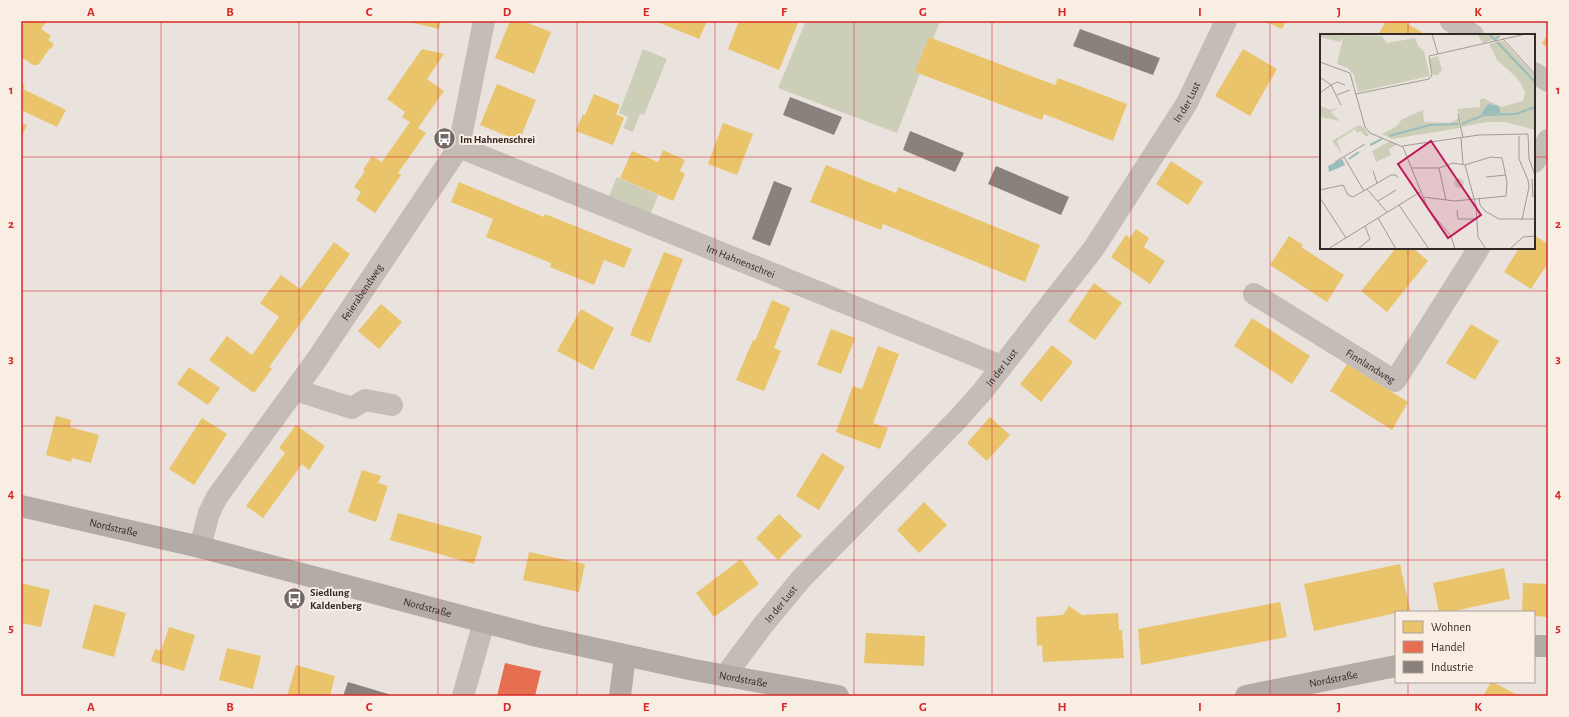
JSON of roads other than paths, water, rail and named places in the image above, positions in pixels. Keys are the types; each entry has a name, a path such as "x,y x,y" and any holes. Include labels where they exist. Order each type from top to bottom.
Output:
{"main road":[{"name":"Nordstraße","path":"21,506 200,547 484,622 625,656 766,684 838,696"},
{"path":"1535,646 1548,646"},
{"path":"620,696 625,656"},
{"name":"Nordstraße","path":"1246,696 1395,666"}],"street":[{"name":"Feierabendweg","path":"200,547 209,513 217,497 297,388 459,147 484,21"},
{"name":"In der Lust","path":"726,676 763,625 801,579 957,420 982,392 1094,248 1187,103 1226,21"},
{"path":"1451,21 1471,34"},
{"path":"1535,74 1548,81"},
{"path":"1535,160 1548,140"},
{"name":"Im Hahnenschrei","path":"459,147 1001,366"},
{"name":"Finnlandweg","path":"1254,294 1395,381 1479,249"},
{"path":"297,388 304,393 352,408 367,399 392,405"},
{"path":"463,696 484,622"}],"place":[{"name":"Im Hahnenschrei","path":"445,139"},
{"name":"Siedlung Kaldenberg","path":"295,598"}]}
